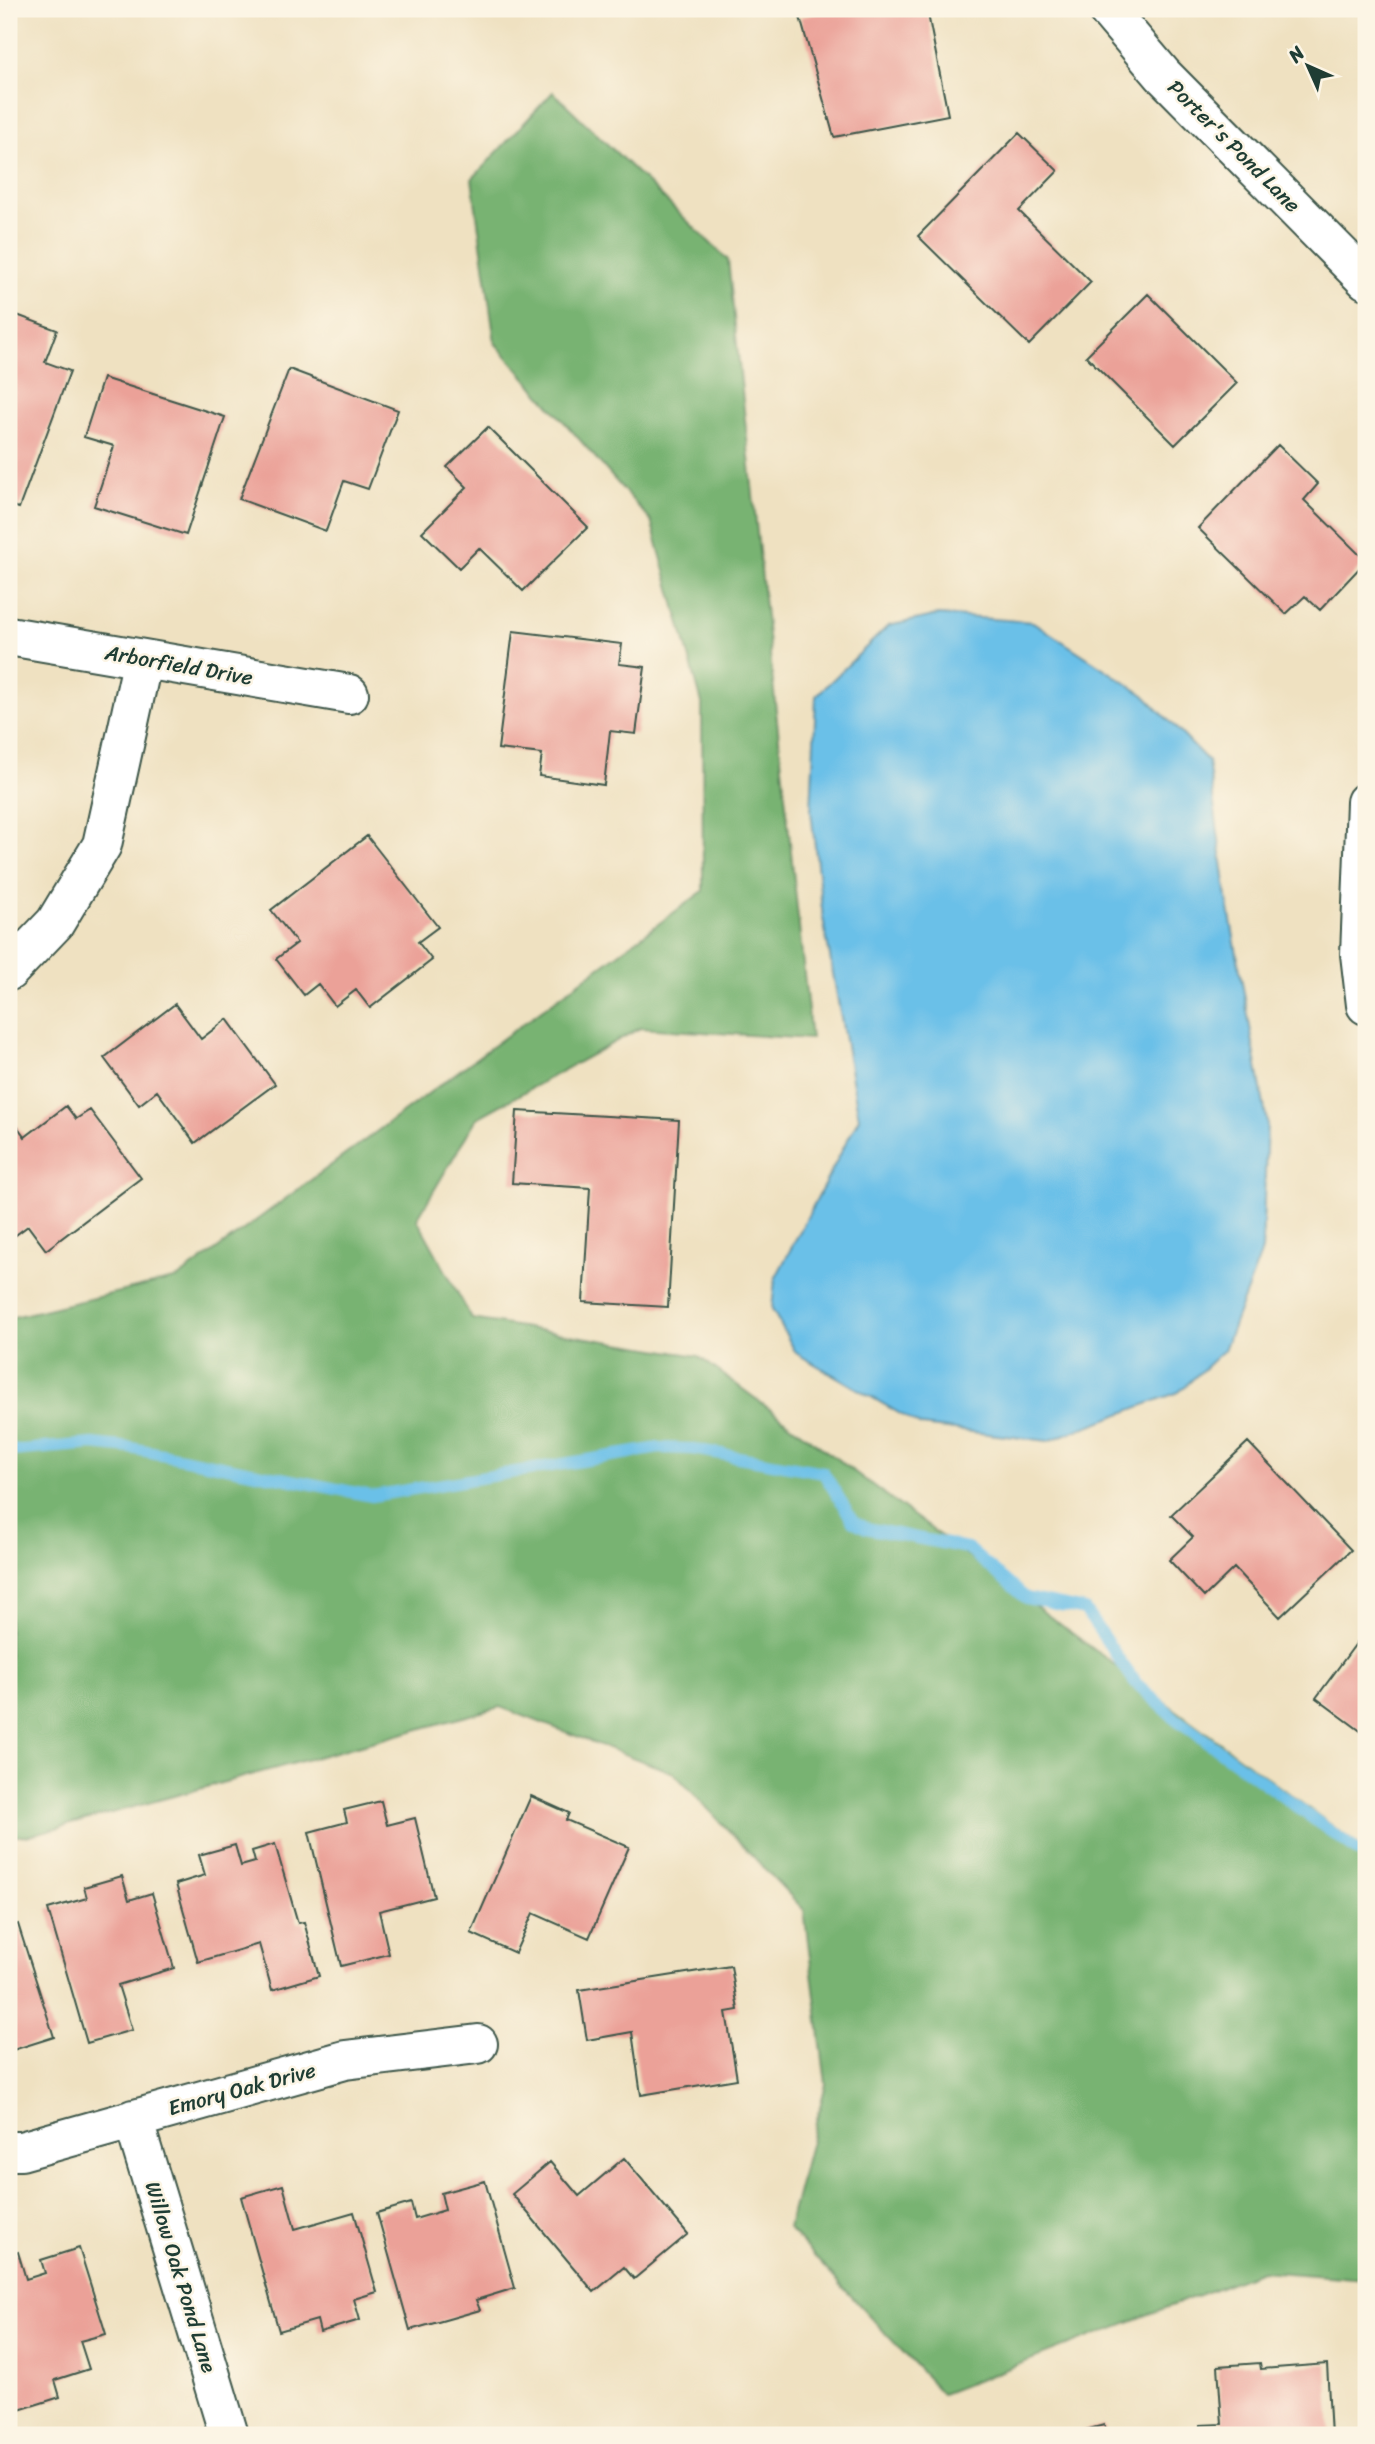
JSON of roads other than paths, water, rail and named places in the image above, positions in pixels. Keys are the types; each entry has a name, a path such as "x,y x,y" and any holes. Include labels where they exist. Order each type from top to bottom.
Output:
{"street":[{"name":"Porter's Pond Lane","path":"1107,9 1163,75 1366,280"},
{"name":"Arborfield Drive","path":"9,636 349,694"},
{"path":"9,971 55,923 102,845 143,659"},
{"path":"1366,802 1360,954 1366,1005"},
{"name":"Emory Oak Drive","path":"9,2151 21,2151 345,2060 478,2044"},
{"name":"Willow Oak Pond Lane","path":"133,2119 229,2435"}],"water":[{"path":"938,615 1033,622 1144,695 1208,761 1227,898 1267,1122 1262,1251 1224,1350 1179,1392 1048,1441 921,1426 796,1353 772,1309 775,1279 859,1118 823,918 811,811 816,696 888,626"}],"waterway":[{"path":"9,1451 93,1444 131,1448 372,1496 659,1448 693,1449 823,1472 853,1521 866,1528 967,1548 1026,1598 1085,1610 1135,1682 1176,1719 1366,1857"}]}
